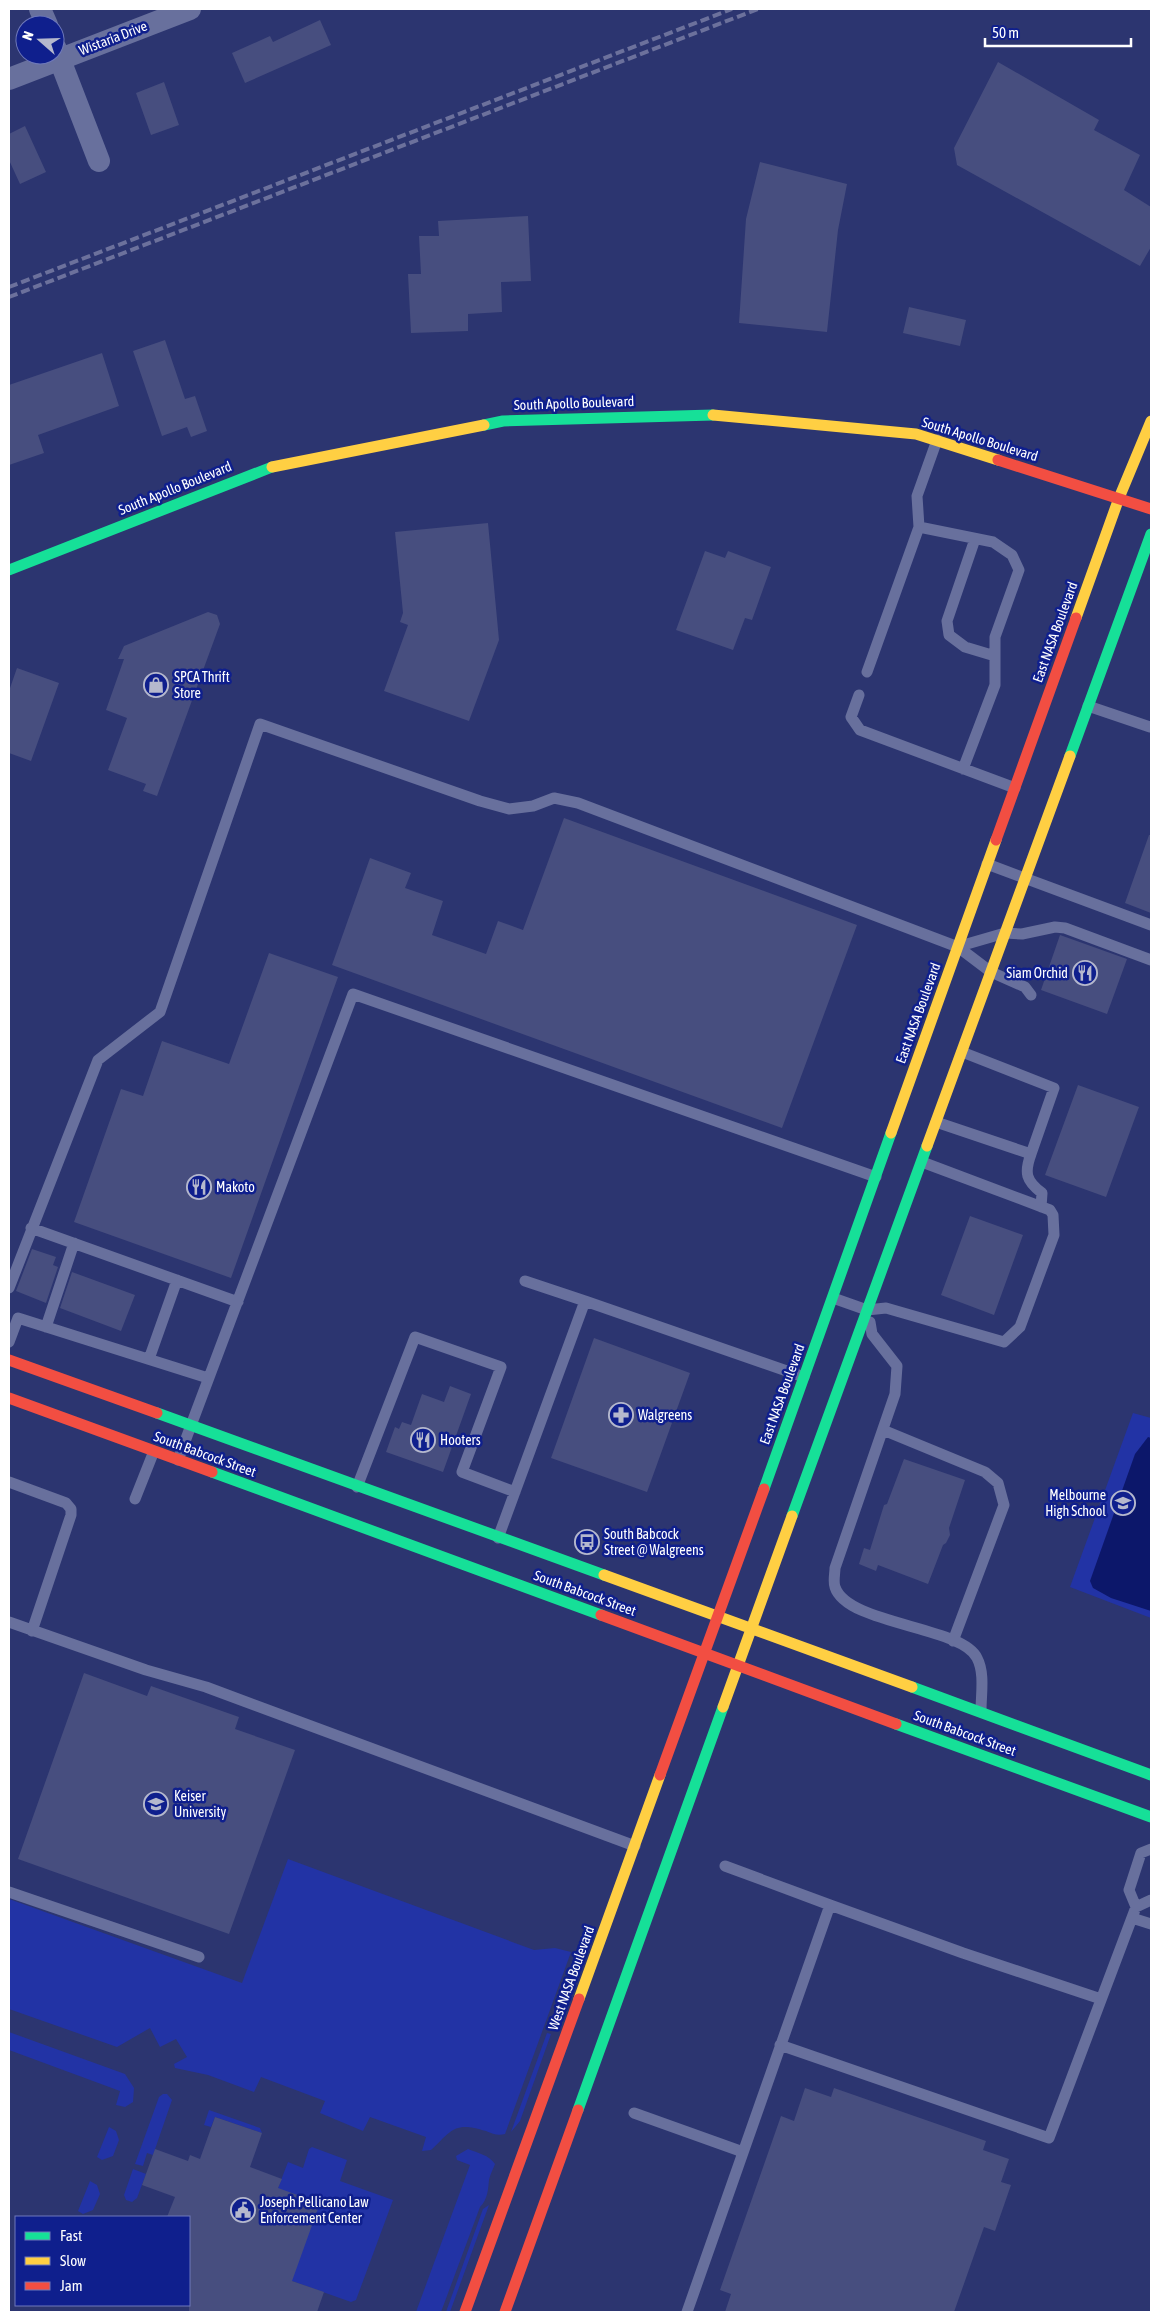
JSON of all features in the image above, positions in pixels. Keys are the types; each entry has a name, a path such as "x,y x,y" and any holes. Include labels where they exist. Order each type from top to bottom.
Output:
{"main road":[{"name":"South Apollo Boulevard","path":"9,570 263,469 503,420 701,414 916,434 1151,509"},
{"name":"East NASA Boulevard","path":"718,1617 1119,498 1151,421"},
{"path":"504,2312 867,1310 1151,534"},
{"name":"South Babcock Street","path":"9,1360 1151,1775"},
{"name":"South Babcock Street","path":"9,1398 1151,1817"},
{"path":"705,1653 718,1617"},
{"name":"West NASA Boulevard","path":"465,2312 705,1653"}],"street":[{"name":"Wistaria Drive","path":"65,50 190,9"},
{"name":"Wistaria Drive","path":"9,78 34,65"},
{"path":"62,65 99,161"}],"lane":[{"path":"867,672 920,527 917,496 938,440"},
{"path":"920,527 993,542 1012,555 1019,570 995,637 995,685 963,769"},
{"path":"975,539 947,621 949,635 965,647 995,656"},
{"path":"859,696 851,717 860,730 1015,788"},
{"path":"1088,706 1150,727"},
{"path":"9,1288 98,1060 160,1012 260,724 502,807 533,806 554,798 578,802 958,947 991,972 1016,981 1025,987 1030,994"},
{"path":"987,864 1151,925"},
{"path":"958,947 1005,933 1022,934 1054,927 1066,928 1151,960"},
{"path":"178,1460 353,994 876,1177"},
{"path":"962,1052 1054,1088 1026,1168 1030,1184 1042,1193 1041,1207"},
{"path":"936,1122 1031,1154"},
{"path":"832,1298 867,1310 886,1308 1004,1342 1020,1327 1054,1235 1053,1215 1050,1210 922,1162"},
{"path":"31,1228 238,1302"},
{"path":"46,1327 74,1243"},
{"path":"149,1360 177,1280"},
{"path":"525,1280 804,1376"},
{"path":"498,1538 585,1301"},
{"path":"867,1310 872,1334 897,1366 895,1394 835,1568 834,1586 840,1597 856,1608 962,1644 977,1657 982,1679 982,1712"},
{"path":"9,1342 13,1317 208,1378"},
{"path":"357,1487 415,1337 501,1367 462,1472 515,1492"},
{"path":"883,1430 985,1472 998,1483 1004,1505 953,1641"},
{"path":"135,1499 154,1451"},
{"path":"9,1482 66,1503 71,1509 71,1515 32,1631"},
{"path":"9,1622 146,1670 206,1687 635,1846"},
{"path":"780,2045 1049,2138 1134,1912 1129,1890 1141,1854 1151,1849"},
{"path":"725,1866 963,1953 1101,1999"},
{"path":"9,1892 199,1957"},
{"path":"1134,1912 1151,1900"},
{"path":"687,2312 830,1905"},
{"path":"1134,1912 1151,1924"},
{"path":"634,2113 743,2152"}],"shaded area":[{"path":"1133,1413 1151,1418 1151,1618 1070,1587"},
{"path":"1148,1437 1151,1438 1151,1611 1111,1598 1093,1588 1090,1581 1135,1454"},
{"path":"288,1859 534,1950 555,1948 571,1952 505,2134 498,2135 475,2128 460,2127 454,2129 431,2150 422,2151 426,2137 370,2117 363,2131 320,2113 325,2101 261,2077 254,2092 208,2075 175,2068 174,2064 187,2057 176,2039 160,2047 150,2028 117,2047 9,2009 9,1899 242,1983"},
{"path":"9,2032 125,2074 134,2088 133,2102 125,2107 116,2105 120,2091 9,2050"},
{"path":"547,2033 551,2034 520,2121 511,2132"},
{"path":"167,2094 172,2100 153,2155 147,2153 143,2166 135,2164 159,2097"},
{"path":"209,2110 260,2128 262,2133 215,2117 211,2127 204,2125"},
{"path":"109,2127 116,2131 119,2140 113,2156 102,2160 97,2157"},
{"path":"312,2147 347,2160 340,2181 393,2200 356,2300 351,2302 292,2281 278,2188 288,2162 303,2168 309,2149"},
{"path":"468,2149 486,2156 495,2164 489,2178 486,2197 480,2207 441,2312 416,2312 470,2165 457,2160 456,2156"},
{"path":"133,2169 146,2174 137,2198 132,2202 126,2200 124,2195"},
{"path":"90,2181 97,2185 100,2194 93,2210 83,2214 78,2211"},
{"path":"489,2205 450,2312 446,2312 483,2209"}],"building":[{"path":"320,20 331,45 245,83 232,53 270,36 273,42"},
{"path":"998,62 1099,120 1094,130 1140,155 1124,190 1151,207 1151,247 1140,266 957,165 954,148"},
{"path":"164,82 179,125 151,135 136,93"},
{"path":"25,126 46,172 20,184 9,160 9,134"},
{"path":"760,162 847,184 838,230 827,332 739,323 746,219"},
{"path":"528,216 531,281 501,282 502,312 468,314 468,331 411,333 408,274 421,274 419,236 439,236 438,221"},
{"path":"909,307 966,320 960,346 903,333"},
{"path":"165,340 185,399 195,396 207,431 191,437 187,427 162,436 133,351"},
{"path":"102,353 119,406 38,435 44,453 9,465 9,385"},
{"path":"488,523 499,640 469,721 384,691 408,625 400,622 403,613 395,532"},
{"path":"705,551 725,558 728,551 771,567 752,620 745,618 733,650 676,630"},
{"name":"SPCA Thrift Store","path":"208,612 217,615 220,624 157,796 143,791 146,784 108,770 127,718 106,710 124,659 118,659 124,646"},
{"path":"17,668 59,683 31,761 9,753 9,691"},
{"path":"564,818 857,925 782,1128 332,965 370,858 411,873 405,888 443,901 432,935 486,954 498,921 523,930"},
{"path":"1149,835 1151,835 1151,913 1125,903"},
{"name":"Siam Orchid","path":"1060,935 1127,959 1107,1014 1041,990"},
{"path":"269,953 338,977 231,1278 74,1222 121,1089 143,1096 162,1041 229,1064"},
{"path":"1078,1085 1139,1107 1106,1197 1045,1175"},
{"path":"970,1216 1023,1235 994,1315 941,1295"},
{"path":"32,1249 56,1257 53,1265 58,1267 46,1303 16,1291"},
{"path":"72,1272 135,1295 121,1331 60,1308"},
{"name":"Walgreens","path":"594,1338 690,1373 647,1492 551,1458"},
{"name":"Hooters","path":"450,1386 471,1394 443,1472 386,1452 395,1427 399,1429 402,1422 411,1425 422,1394 444,1402"},
{"path":"904,1459 965,1480 949,1528 950,1535 943,1545 928,1584 878,1565 876,1571 859,1564 864,1548 870,1550 884,1505 887,1504"},
{"name":"Keiser University","path":"84,1673 147,1696 151,1686 239,1717 235,1729 295,1750 229,1934 18,1859"},
{"path":"805,2088 831,2097 834,2088 986,2141 983,2150 1009,2159 1001,2182 1011,2185 995,2231 984,2227 954,2312 725,2312 731,2294 720,2290 781,2116 794,2121"},
{"name":"Joseph Pellicano Law Enforcement Center","path":"215,2117 262,2133 250,2167 282,2179 278,2188 320,2203 292,2281 324,2292 317,2312 189,2312 190,2216 167,2216 175,2197 142,2185 155,2149 188,2161 190,2155 200,2159"}],"railway":[{"path":"9,287 732,9"},
{"path":"9,297 758,9"}],"traffic: fast":[{"path":"484,425 503,421 713,415"},
{"path":"9,570 272,467"},
{"path":"1070,756 1151,534"},
{"path":"764,1489 891,1133"},
{"path":"792,1516 927,1146"},
{"path":"157,1413 604,1575"},
{"path":"212,1472 601,1615"},
{"path":"912,1687 1151,1775"},
{"path":"578,2110 723,1707"},
{"path":"896,1724 1151,1817"}],"traffic: slow":[{"path":"713,415 916,434 998,460"},
{"path":"1076,618 1119,498 1151,421"},
{"path":"272,467 484,425"},
{"path":"927,1146 1070,756"},
{"path":"891,1133 996,840"},
{"path":"723,1707 792,1516"},
{"path":"604,1575 912,1687"},
{"path":"579,1999 660,1775"}],"traffic: jam":[{"path":"998,460 1151,509"},
{"path":"996,840 1076,618"},
{"path":"9,1360 157,1413"},
{"path":"9,1398 212,1472"},
{"path":"660,1775 764,1489"},
{"path":"601,1615 896,1724"},
{"path":"465,2312 579,1999"},
{"path":"505,2312 578,2110"}],"place":[{"name":"SPCA Thrift Store","path":"156,685"},
{"name":"Siam Orchid","path":"1085,973"},
{"name":"Makoto","path":"199,1187"},
{"name":"Walgreens","path":"621,1415"},
{"name":"Hooters","path":"423,1440"},
{"name":"Melbourne High School","path":"1123,1503"},
{"name":"South Babcock Street @ Walgreens","path":"587,1542"},
{"name":"Keiser University","path":"156,1804"},
{"name":"Joseph Pellicano Law Enforcement Center","path":"243,2210"}]}
